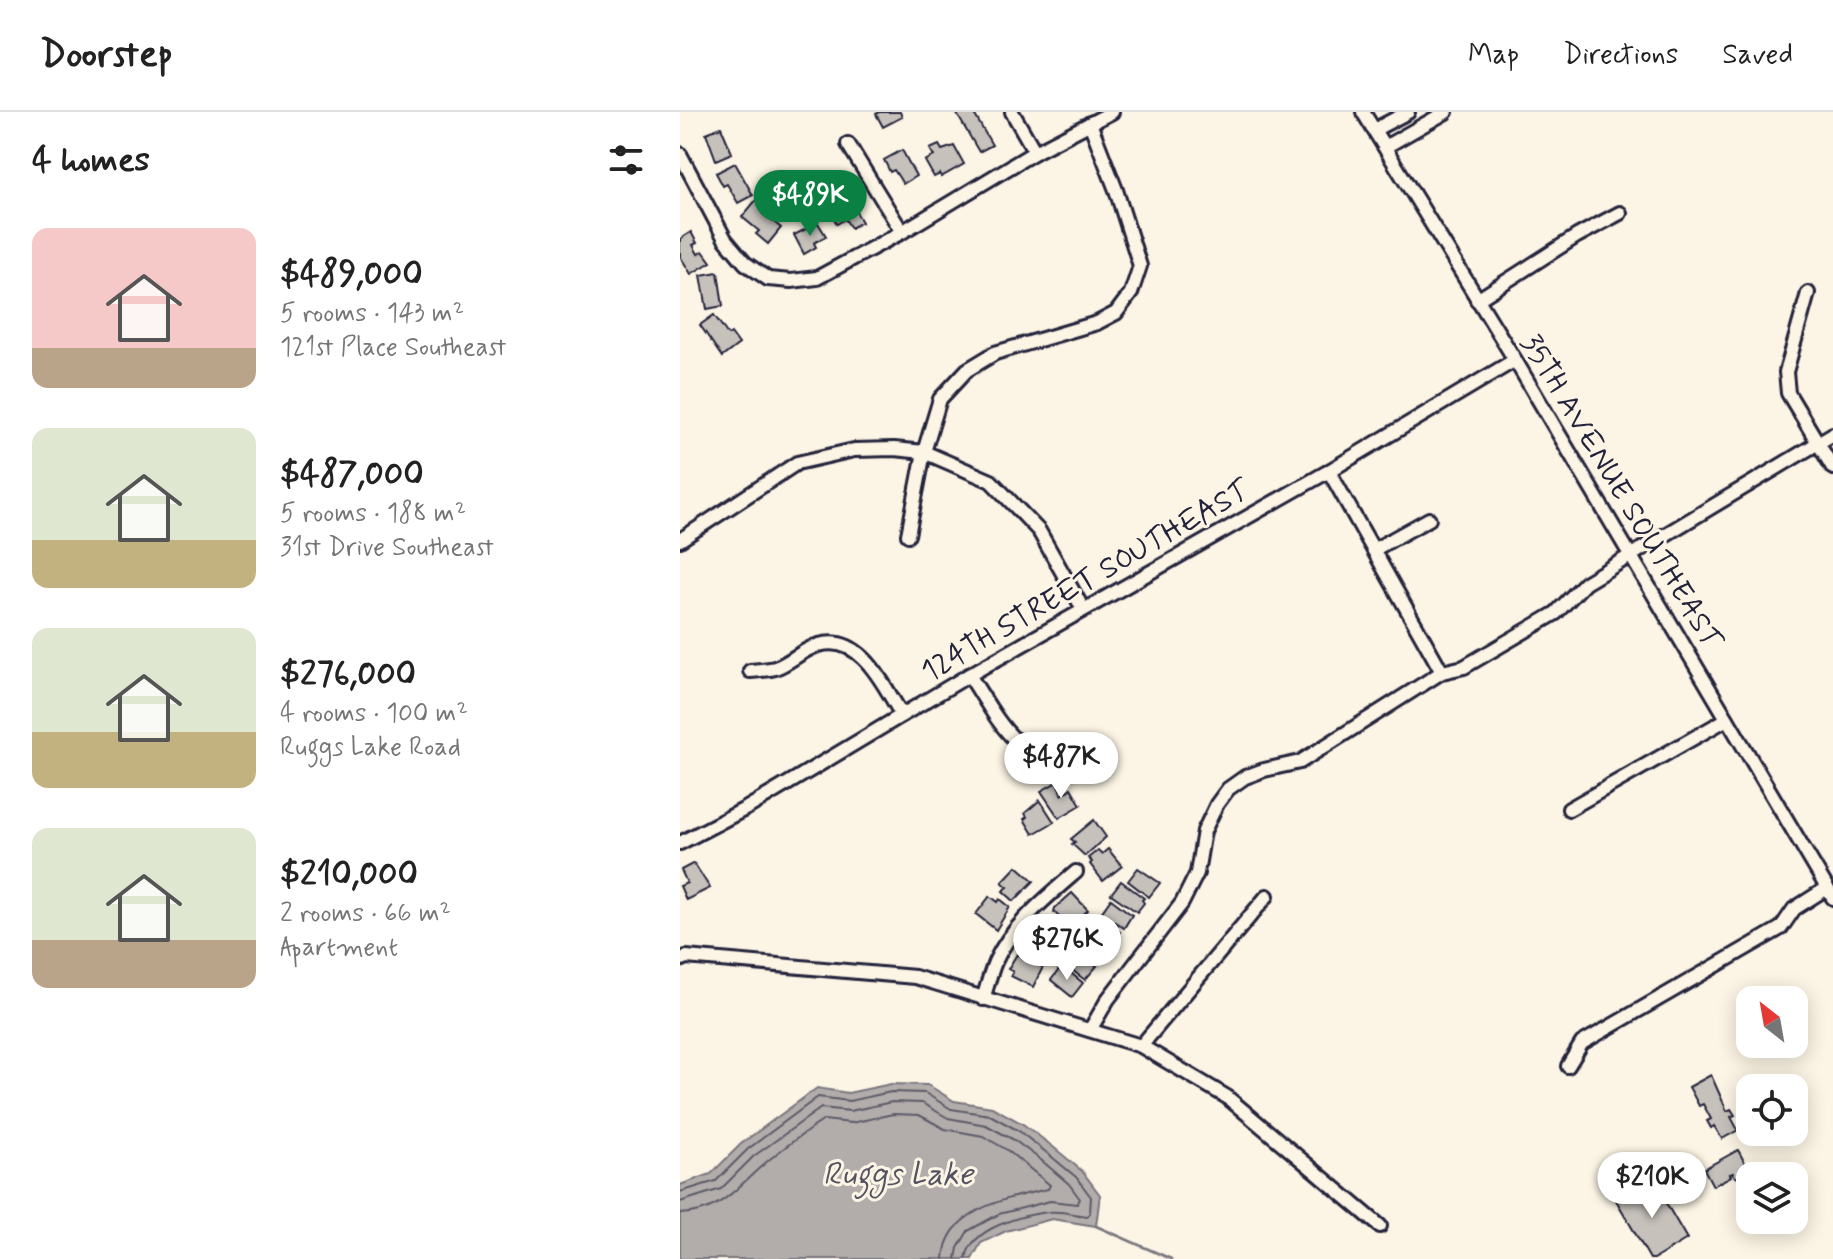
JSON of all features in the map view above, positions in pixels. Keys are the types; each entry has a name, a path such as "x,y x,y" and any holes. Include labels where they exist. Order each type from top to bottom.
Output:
{"street":[{"path":"1012,112 1035,152"},
{"path":"680,154 725,239 745,263 768,279 791,281 817,278 902,232 1035,152 1112,112"},
{"name":"35TH AVENUE SOUTHEAST","path":"1363,112 1515,360 1830,893"},
{"path":"1374,130 1408,112"},
{"path":"1385,147 1446,112"},
{"path":"908,535 924,452 940,399 967,370 995,353 1097,323 1116,313 1131,293 1140,266 1116,190 1090,123"},
{"path":"848,144 902,232"},
{"path":"1477,300 1577,236 1620,213"},
{"path":"1808,293 1786,372 1788,393 1833,468"},
{"name":"124TH STREET SOUTHEAST","path":"680,843 747,808 969,675 1329,471 1515,360"},
{"path":"1090,1030 1108,999 1182,903 1197,873 1204,831 1228,789 1245,777 1300,762 1442,672 1464,667 1556,613 1585,583 1833,434"},
{"path":"680,540 797,463 854,450 924,452 991,481 1039,531 1083,609"},
{"path":"1329,471 1442,672"},
{"path":"1375,549 1429,519"},
{"path":"750,671 775,668 818,645 843,646 868,661 902,715"},
{"path":"969,675 1011,738 1033,755 1068,758 1098,749"},
{"path":"1569,809 1727,719"},
{"path":"983,999 995,962 1007,942 1045,898 1076,872"},
{"path":"1568,1066 1582,1043 1781,928 1794,909 1830,893"},
{"path":"1141,1046 1267,896"},
{"path":"680,945 683,958 915,977 1141,1046 1227,1097 1380,1226"}],"water":[{"name":"Ruggs Lake","path":"891,1084 928,1085 954,1101 992,1107 1023,1124 1082,1171 1100,1195 1096,1226 1052,1219 1006,1231 981,1243 972,1259 680,1259 680,1185 711,1174 742,1143 817,1088 848,1093"}],"building":[{"path":"900,112 902,117 883,127 876,114"},
{"path":"973,112 992,145 979,152 957,114"},
{"path":"721,127 732,153 716,160 706,133"},
{"path":"939,145 942,150 954,146 964,164 941,177 940,174 934,177 925,161 934,156 930,149"},
{"path":"902,150 916,176 903,184 894,170 890,172 884,160"},
{"path":"735,163 753,195 738,203 716,173"},
{"path":"838,192 843,201 848,198 862,222 851,228 845,219 837,224 824,200"},
{"path":"761,194 776,207 768,217 781,228 768,244 756,234 759,231 742,217"},
{"path":"818,223 826,236 804,254 794,235"},
{"path":"691,232 698,254 703,251 711,262 691,274 680,256 680,239"},
{"path":"718,272 723,306 707,309 701,275"},
{"path":"714,315 728,335 731,333 739,344 722,357 700,325"},
{"path":"1057,782 1062,795 1071,788 1081,805 1059,818 1041,791"},
{"path":"1040,800 1054,822 1033,834 1024,819 1027,817 1025,813"},
{"path":"1094,820 1106,837 1085,856 1072,844 1075,842 1071,839"},
{"path":"1108,849 1122,866 1103,881 1088,858 1098,850 1102,854"},
{"path":"694,863 710,888 686,900 680,886 687,883 681,870"},
{"path":"1017,866 1034,881 1014,901 1003,891 1008,887 1002,882"},
{"path":"1138,868 1160,883 1149,897 1128,881"},
{"path":"1121,881 1144,898 1137,912 1111,894"},
{"path":"1072,893 1088,910 1072,925 1054,912"},
{"path":"990,896 1010,907 996,930 976,914"},
{"path":"1111,899 1132,915 1124,928 1101,913"},
{"path":"1100,917 1120,932 1111,947 1089,930"},
{"path":"1045,919 1064,933 1050,950 1044,945 1042,949 1031,940"},
{"path":"1085,932 1106,948 1099,963 1075,946"},
{"path":"1075,950 1097,966 1085,980 1064,964"},
{"path":"1017,954 1043,967 1033,987 1011,976 1013,972 1008,969"},
{"path":"1062,966 1083,983 1072,997 1051,980"},
{"path":"1711,1075 1727,1111 1731,1109 1735,1115 1731,1117 1736,1131 1722,1139 1714,1126 1711,1128 1707,1121 1711,1119 1703,1104 1699,1106 1689,1087"},
{"path":"1738,1150 1744,1162 1736,1162 1736,1177 1730,1174 1713,1186 1704,1169"},
{"path":"1652,1179 1687,1239 1650,1259 1616,1200"}],"waterway":[{"path":"1096,1226 1171,1259"}]}
